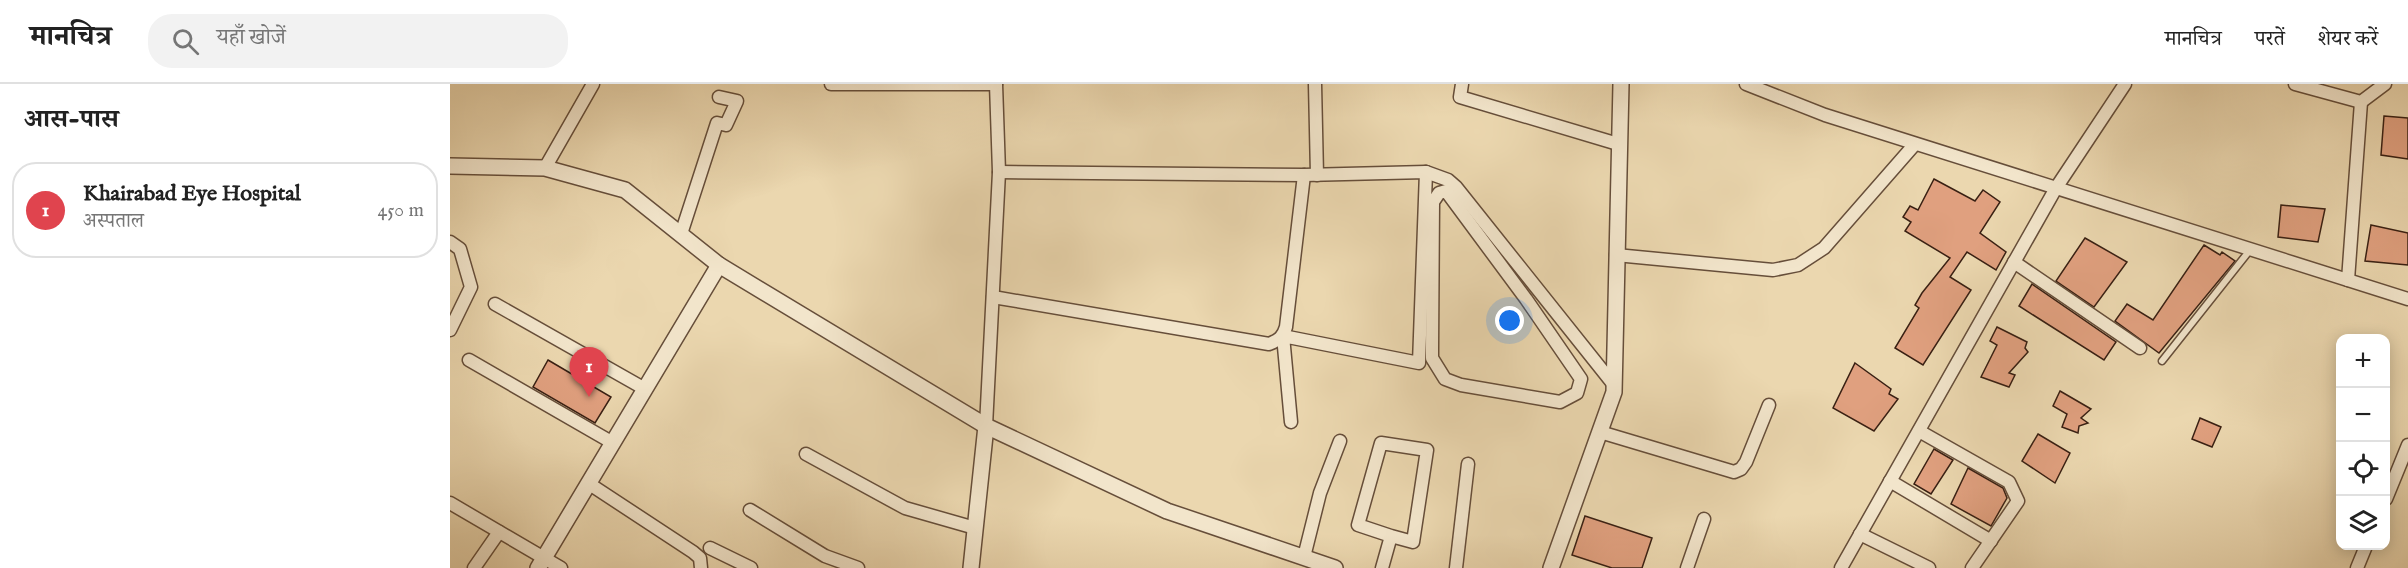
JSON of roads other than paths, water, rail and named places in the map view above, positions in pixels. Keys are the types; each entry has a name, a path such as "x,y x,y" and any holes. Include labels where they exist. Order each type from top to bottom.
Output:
{"street":[{"path":"545,168 592,84"},
{"path":"831,84 996,84 999,172 993,297 986,426 971,568"},
{"path":"1315,84 1317,175"},
{"path":"1462,84 1460,97 1618,144"},
{"path":"1551,568 1600,432 1614,385 1621,84"},
{"path":"1746,84 1825,115 2408,298"},
{"path":"1841,568 2056,188 2124,84"},
{"path":"2295,84 2361,102"},
{"path":"2348,280 2361,102 2385,84"},
{"path":"681,234 717,123 726,125 736,101 719,97"},
{"path":"1616,255 1773,270 1798,265 1824,248 1915,144"},
{"path":"450,166 545,168 625,190 719,265 986,426 1167,511 1335,568"},
{"path":"999,172 1304,175 1426,172 1448,180 1456,187 1614,385"},
{"path":"993,297 1269,344 1283,336 1419,363 1426,172"},
{"path":"1291,422 1283,336 1304,175"},
{"path":"1446,191 1450,193 1514,283 1581,379 1577,393 1560,402 1461,385 1445,379 1437,366 1432,357 1433,202 1439,194 1446,191"},
{"path":"450,242 460,249 471,287 450,330"},
{"path":"2014,262 2140,348"},
{"path":"541,563 719,265"},
{"path":"1514,283 1527,276"},
{"path":"495,304 645,389"},
{"path":"469,360 613,443"},
{"path":"1600,432 1734,472 1741,469 1746,462 1769,405"},
{"path":"1919,431 2009,482 2015,488 2018,501 1972,568"},
{"path":"1304,557 1320,493 1340,441"},
{"path":"1380,443 1427,450 1413,542 1391,536 1358,525 1380,443"},
{"path":"2386,496 2408,445"},
{"path":"806,454 905,507 975,528"},
{"path":"1456,568 1468,464"},
{"path":"1890,481 1991,541"},
{"path":"588,483 693,552 700,558 701,568"},
{"path":"450,503 499,532 541,563 561,568"},
{"path":"750,510 825,556 858,568"},
{"path":"1687,568 1704,519"},
{"path":"474,568 499,532"},
{"path":"1860,534 1929,568"},
{"path":"1382,568 1391,536"},
{"path":"710,548 751,568"},
{"path":"2357,568 2364,550"}],"lane":[{"path":"2162,361 2250,249"}],"place":[{"name":"Khairabad Eye Hospital","path":"589,397"}]}
